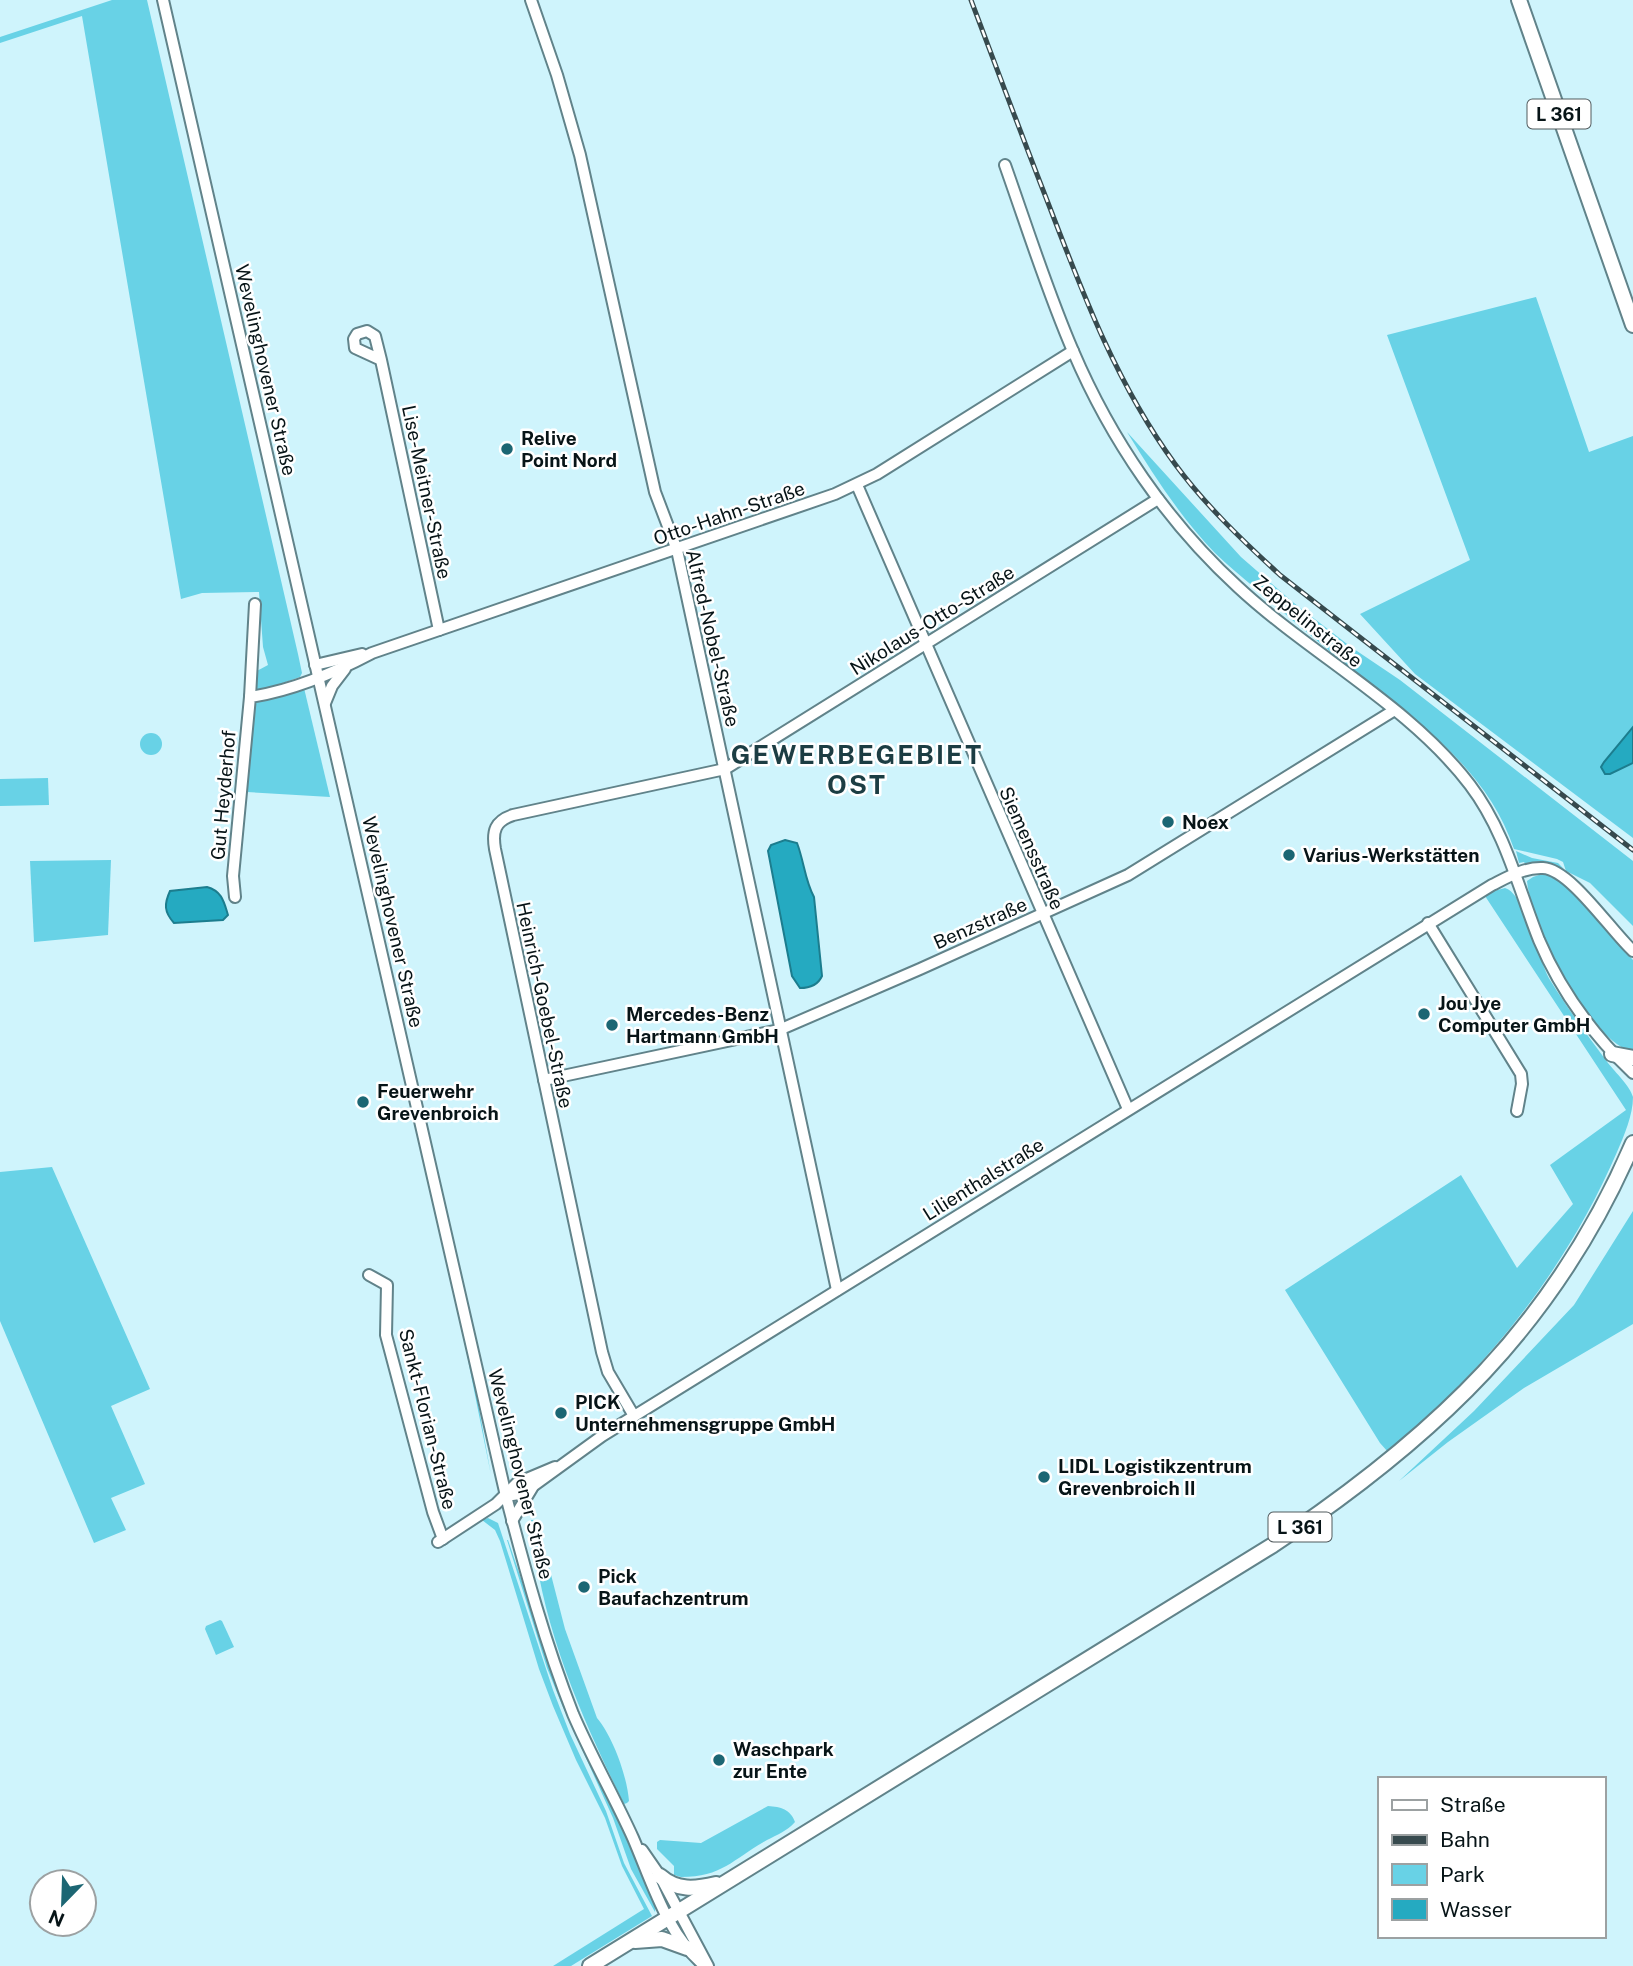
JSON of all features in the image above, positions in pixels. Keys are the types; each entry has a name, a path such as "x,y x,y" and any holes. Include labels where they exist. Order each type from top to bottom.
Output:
{"main road":[{"name":"L 361","path":"1519,0 1633,324"},
{"path":"1612,1054 1633,1058"},
{"name":"L 361","path":"590,1966 1273,1545 1389,1463 1463,1395 1524,1326 1574,1256 1628,1159 1633,1143"},
{"name":"L 361","path":"660,1876 673,1885 688,1888 731,1880"},
{"name":"L 361","path":"630,1942 662,1940 687,1948"}],"street":[{"name":"Wevelinghovener Straße","path":"163,0 506,1496 532,1596 564,1691 592,1756 674,1914"},
{"name":"Alfred-Nobel-Straße","path":"531,0 557,75 579,155 600,237 655,492 677,550 837,1290"},
{"name":"Zeppelinstraße","path":"1005,165 1073,351 1119,439 1158,499 1197,546 1239,588 1394,710 1444,755 1474,790 1494,823 1516,874 1533,925 1554,971 1582,1018 1612,1054 1633,1073"},
{"name":"Otto-Hahn-Straße","path":"315,665 372,653 677,550 857,485 1073,351"},
{"name":"Lise-Meitner-Straße","path":"381,360 439,630"},
{"name":"Siemensstraße","path":"857,485 1128,1109"},
{"name":"Nikolaus-Otto-Straße","path":"724,769 1158,499"},
{"name":"Gut Heyderhof","path":"235,897 233,876 250,696 255,604"},
{"name":"Otto-Hahn-Straße","path":"318,677 347,667 372,653"},
{"name":"Otto-Hahn-Straße","path":"325,705 332,686 347,667"},
{"path":"250,696 266,694 318,677"},
{"name":"Benzstraße","path":"544,1080 779,1030 1116,881 1394,710"},
{"name":"Heinrich-Goebel-Straße","path":"634,1416 608,1372 602,1352 494,836 496,826 503,818 513,815 724,769"},
{"path":"1516,874 1542,868 1562,874 1633,951"},
{"name":"Lilienthalstraße","path":"506,1496 519,1494 533,1486 558,1466 634,1416 1428,923 1516,874"},
{"path":"1428,923 1521,1074 1517,1111"},
{"name":"Sankt-Florian-Straße","path":"369,1275 387,1285 386,1335 440,1541"},
{"name":"Lilienthalstraße","path":"440,1541 506,1496 517,1483 558,1466"},
{"name":"Lilienthalstraße","path":"512,1521 533,1486"},
{"name":"Wevelinghovener Straße","path":"633,1838 660,1876 674,1914"},
{"path":"674,1914 687,1948 707,1966"},
{"path":"674,1914 707,1966"}],"green space":[{"path":"112,0 147,0 298,654 302,673 300,677 260,691 255,689 253,673 268,665 263,647 259,592 202,593 181,599 82,16 0,43 0,37"},
{"path":"1536,297 1589,452 1633,436 1633,727 1612,755 1633,763 1633,838 1415,674 1360,614 1470,560 1387,335"},
{"path":"1127,432 1241,557 1294,603 1400,680 1633,861 1633,926 1590,883 1566,871 1563,862 1514,849 1491,801 1458,760 1440,741 1215,553 1179,510"},
{"path":"304,688 330,797 247,792 254,701"},
{"path":"151,733 159,736 162,744 159,752 151,755 143,752 140,744 143,736"},
{"path":"48,778 49,805 0,806 0,779"},
{"path":"1516,851 1532,858 1558,863 1564,869 1550,864 1519,863"},
{"path":"111,860 108,935 34,942 30,861"},
{"path":"1542,874 1562,881 1633,960 1633,1052 1616,1044 1581,1005 1551,951 1539,924 1527,881"},
{"path":"1505,888 1519,902 1525,914 1550,980 1586,1033 1626,1084 1633,1097 1631,1111 1628,1125 1597,1195 1548,1277 1520,1316 1458,1387 1388,1452 1285,1290 1461,1175 1517,1268 1573,1204 1550,1165 1626,1110 1485,896"},
{"path":"401,1054 474,1381 491,1475 462,1330 399,1055"},
{"path":"52,1167 150,1389 111,1406 145,1484 111,1498 126,1530 94,1543 0,1321 0,1172"},
{"path":"1633,1211 1633,1324 1524,1388 1399,1481 1474,1411 1574,1305"},
{"path":"488,1518 498,1523 570,1734 606,1811 624,1863 652,1916 571,1966 553,1966 644,1909 622,1866 605,1818 553,1706 500,1541 495,1530 482,1520"},
{"path":"531,1520 534,1520 540,1532 565,1629 597,1718 614,1746 622,1769 629,1801 624,1804 564,1666 543,1595"},
{"path":"507,1540 562,1699 656,1904 655,1912 631,1869 613,1818 547,1668"},
{"path":"220,1620 234,1647 216,1655 205,1629"},
{"path":"768,1806 784,1810 795,1822 708,1874 681,1877 674,1875 674,1866 657,1849 657,1842 660,1840 701,1843"}],"water":[{"path":"1633,727 1633,763 1605,774 1601,767"},
{"path":"785,840 797,843 814,897 822,976 816,984 800,988 792,976 768,851 771,845"},
{"path":"207,887 219,894 228,915 223,920 174,923 166,908 170,891"}],"railway":[{"path":"971,0 1089,308 1136,404 1175,464 1225,522 1280,575 1633,850"}],"place":[{"name":"Relive Point Nord","path":"507,449"},
{"name":"Noex","path":"1168,822"},
{"name":"Varius-Werkstätten","path":"1289,855"},
{"name":"Jou Jye Computer GmbH","path":"1424,1014"},
{"name":"Mercedes-Benz Hartmann GmbH","path":"612,1025"},
{"name":"Feuerwehr Grevenbroich","path":"363,1102"},
{"name":"PICK Unternehmensgruppe GmbH","path":"561,1413"},
{"name":"LIDL Logistikzentrum Grevenbroich II","path":"1044,1477"},
{"name":"Pick Baufachzentrum","path":"584,1587"},
{"name":"Waschpark zur Ente","path":"719,1760"}],"district":[{"name":"GEWERBEGEBIET OST","path":"857,769"}]}
